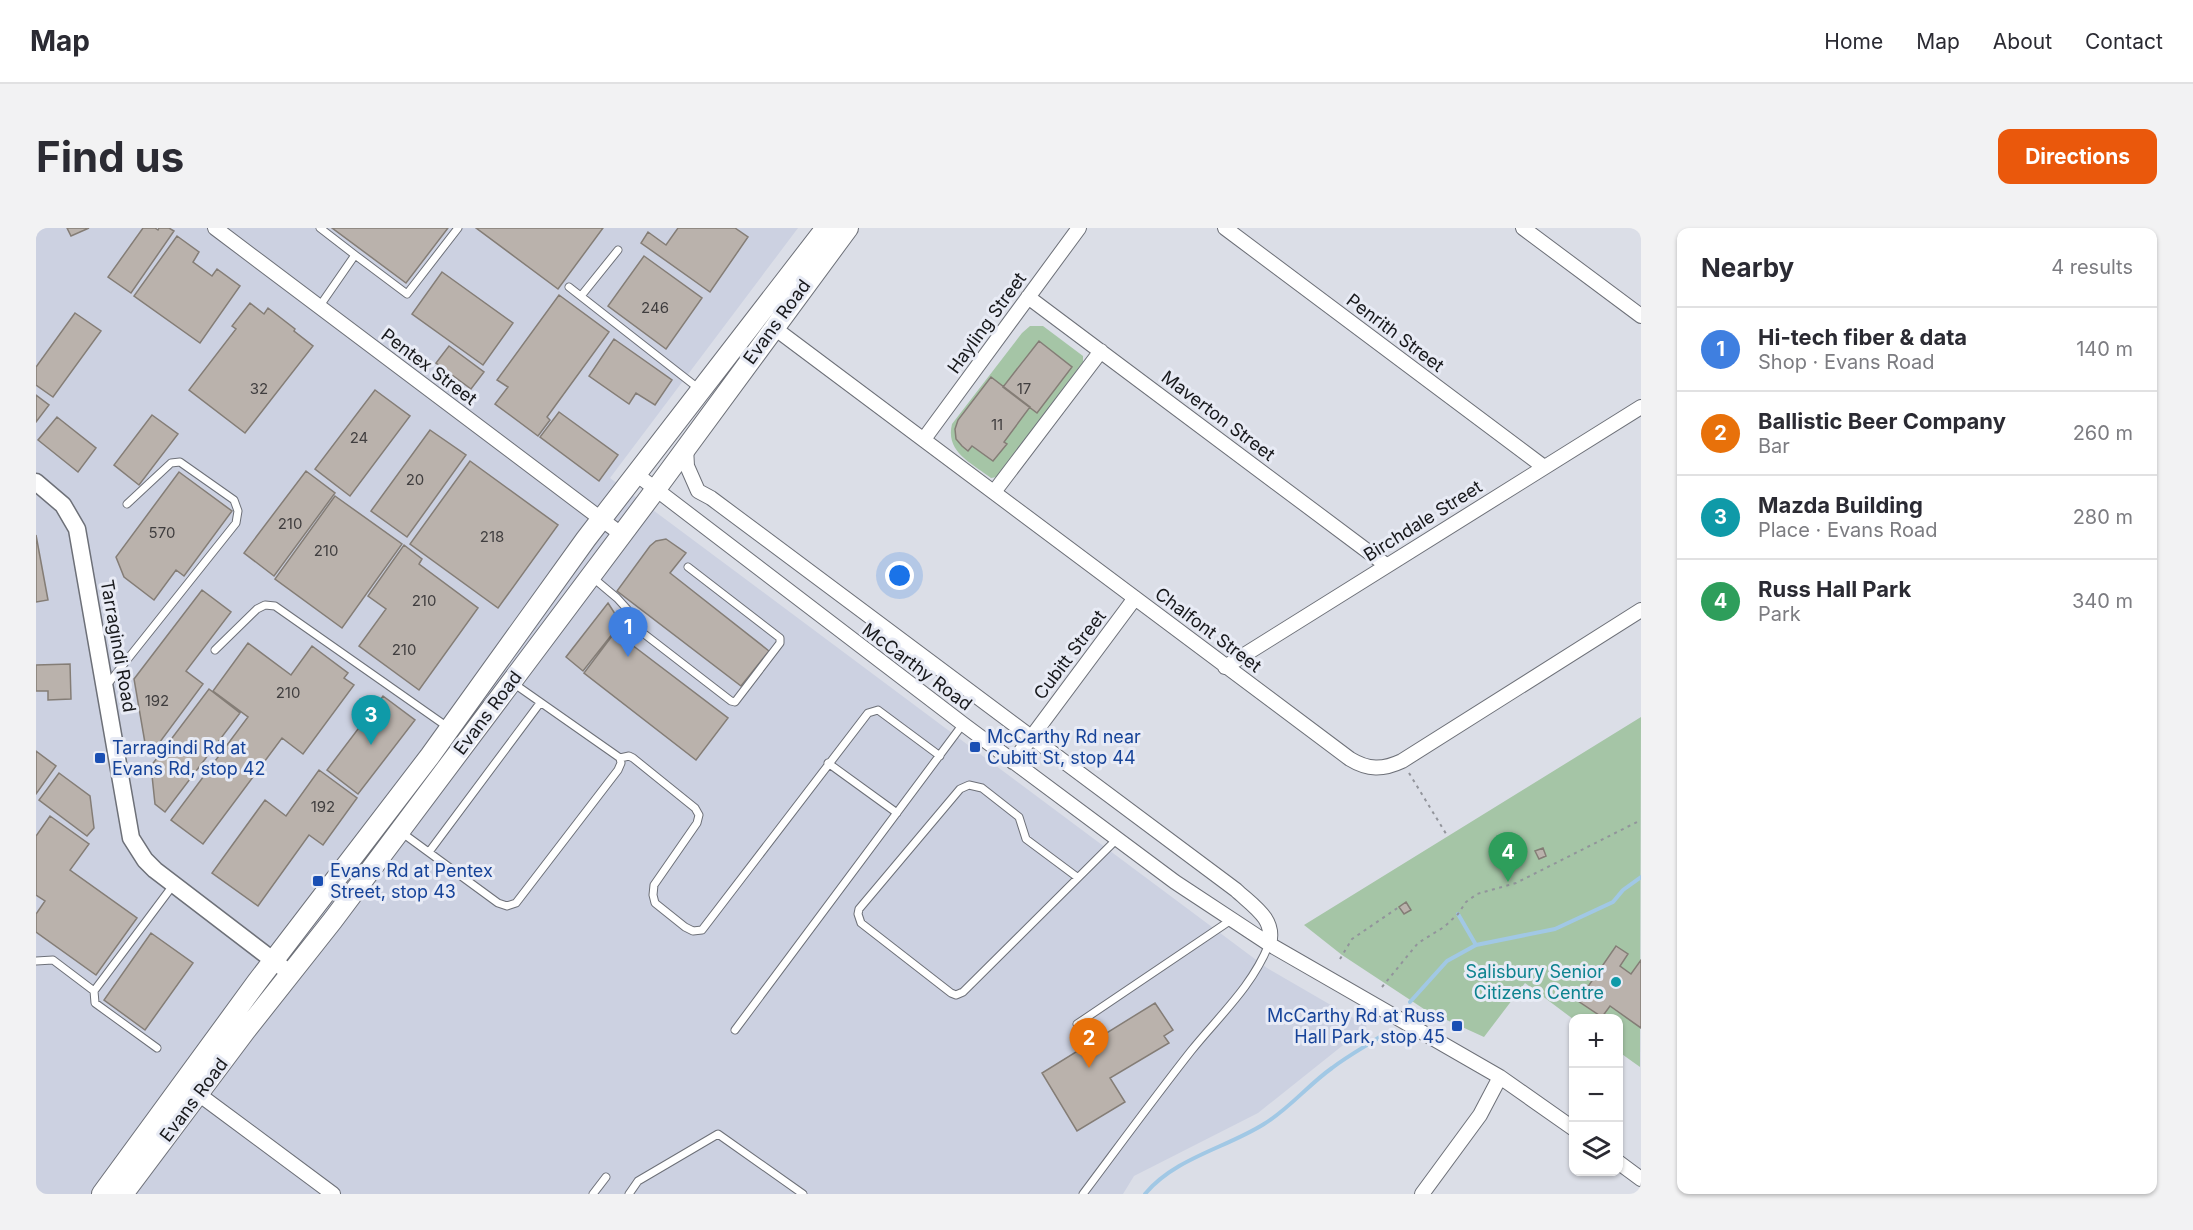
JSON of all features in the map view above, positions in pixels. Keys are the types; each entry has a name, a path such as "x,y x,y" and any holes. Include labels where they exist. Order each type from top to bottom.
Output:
{"main road":[{"name":"Evans Road","path":"123,1194 274,961 602,519 826,228"},
{"name":"Evans Road","path":"102,1194 291,974 656,489 848,228"}],"street":[{"name":"Pentex Street","path":"214,228 621,534"},
{"name":"Hayling Street","path":"924,439 1079,228"},
{"name":"Penrith Street","path":"1225,228 1544,467"},
{"path":"1522,228 1641,316"},
{"name":"Maverton Street","path":"1028,297 1386,565"},
{"name":"Chalfont Street","path":"773,327 1358,764 1378,769 1402,761 1641,610"},
{"path":"994,492 1101,351"},
{"name":"Birchdale Street","path":"1226,666 1641,407"},
{"name":"McCarthy Road","path":"686,448 687,466 698,491 711,498 1236,890 1266,919 1272,934 1269,944"},
{"name":"McCarthy Road","path":"636,474 1013,762 1231,920 1500,1077 1569,1125"},
{"name":"Tarragindi Road","path":"36,482 63,505 77,529 131,838 145,860 291,974"},
{"name":"Cubitt Street","path":"1013,762 1135,598"},
{"path":"1422,1194 1480,1115 1500,1077"},
{"path":"191,1089 333,1194"},
{"path":"1623,1166 1641,1179"}],"lane":[{"path":"320,228 407,294 458,228"},
{"path":"581,296 618,250"},
{"path":"319,307 355,255"},
{"path":"569,287 700,390"},
{"path":"106,687 237,524 238,511 234,500 180,462 171,463 127,504"},
{"path":"590,576 627,609 630,623 735,702 780,643 780,638 688,567"},
{"path":"215,650 257,609 265,605 275,606 449,728"},
{"path":"510,682 620,758 629,756 633,758 695,808 699,815 697,823 654,885 653,895 655,903 693,931 702,930 828,763 872,710 878,710 940,756"},
{"path":"429,852 540,703"},
{"path":"735,1030 963,724"},
{"path":"399,830 498,903 507,906 516,903 618,770 621,763 620,758"},
{"path":"828,763 897,813"},
{"path":"1077,878 1026,839 1019,817 982,789 969,785 960,789 858,914 861,923 956,995 963,992 1117,839"},
{"path":"157,1048 94,1003 94,991 174,884"},
{"path":"1077,1024 1231,920"},
{"path":"1083,1194 1186,1058 1244,990 1259,967 1269,944"},
{"path":"36,961 53,960 94,991"},
{"path":"629,1194 638,1181 718,1134 803,1194"},
{"path":"593,1194 606,1177"}],"path":[{"path":"1402,761 1448,837"},
{"path":"1382,987 1418,943 1444,927 1458,914 1466,902 1477,894 1516,883 1641,820"},
{"path":"1567,851 1570,856"},
{"path":"1340,959 1352,939 1399,907"}],"shaded area":[{"path":"36,228 798,228 610,478 1267,968 1367,1026 1258,1113 1134,1176 1123,1194 36,1194"}],"green space":[{"path":"1030,326 1043,326 1083,356 1083,362 997,477 991,478 968,462 956,449 952,442 952,424 1022,333"},
{"path":"1641,717 1640,1067 1623,1055 1623,1014 1569,1014 1569,1016 1525,983 1484,1037 1427,1011 1342,955 1304,925"}],"building":[{"path":"67,228 89,228 71,236"},
{"path":"143,228 158,230 169,228 174,231 131,293 108,277"},
{"path":"332,228 448,228 406,283"},
{"path":"476,228 603,228 558,289"},
{"path":"678,228 735,228 748,237 710,292 641,243 648,232 666,245"},
{"path":"177,236 199,252 193,262 212,276 217,269 240,286 200,343 134,296"},
{"path":"644,256 702,298 666,349 608,306"},
{"path":"442,272 513,323 483,365 412,314"},
{"path":"559,295 609,332 547,417 550,420 538,436 495,404 508,387 497,380"},
{"path":"250,303 264,314 268,308 313,346 245,433 189,390 236,329 232,326"},
{"path":"75,313 101,331 53,397 36,385 36,367"},
{"path":"614,339 672,380 655,405 636,393 629,404 589,376"},
{"path":"1039,341 1072,367 1037,413 1003,387"},
{"path":"449,346 484,372 471,389 436,363"},
{"path":"991,377 1030,407 1004,442 1007,444 993,461 972,446 968,451 962,446 956,439 955,429 958,420"},
{"path":"375,390 410,416 350,496 315,469"},
{"path":"36,395 49,405 36,422"},
{"path":"559,412 618,455 599,481 540,437"},
{"path":"152,415 178,434 139,485 114,465"},
{"path":"57,417 96,448 78,472 38,440"},
{"path":"430,430 466,455 407,537 371,511"},
{"path":"470,461 558,525 498,608 410,544"},
{"path":"306,471 335,493 274,576 244,553"},
{"path":"179,472 232,511 184,576 176,570 154,600 124,577 116,557"},
{"path":"335,496 402,544 342,628 275,579"},
{"path":"36,535 48,600 36,602"},
{"path":"666,539 686,553 670,573 769,651 741,686 617,591 650,546 656,541"},
{"path":"404,545 422,559 419,564 478,608 419,690 359,646 386,609 368,596"},
{"path":"202,590 231,612 186,671 203,684 154,750 145,743 134,679"},
{"path":"608,603 621,623 583,671 566,657"},
{"path":"615,632 728,718 696,760 584,673"},
{"path":"248,643 291,675 312,646 348,673 344,678 354,685 303,754 282,738 203,844 171,820 248,717 213,691"},
{"path":"70,664 71,699 48,700 48,691 36,691 36,665"},
{"path":"209,689 240,713 165,812 155,804 151,766"},
{"path":"383,696 415,720 358,794 327,770"},
{"path":"36,751 56,766 36,794"},
{"path":"319,770 357,798 323,845 309,835 258,906 212,873 265,800 286,816"},
{"path":"59,773 90,796 94,828 87,836 39,800"},
{"path":"50,816 89,844 70,870 137,918 96,975 36,932 36,914 45,901 36,895 36,836"},
{"path":"1543,848 1546,856 1539,859 1535,851"},
{"path":"1406,902 1411,910 1404,914 1399,907"},
{"path":"151,933 193,963 145,1030 104,1000"},
{"name":"Salisbury Senior Citizens Centre","path":"1616,946 1628,954 1620,966 1631,974 1641,960 1641,1028 1610,1006 1604,1014 1598,1014 1578,1001"},
{"path":"1155,1003 1173,1030 1164,1036 1169,1043 1110,1078 1125,1102 1077,1131 1042,1073"}],"waterway":[{"path":"1410,1002 1447,961 1476,945 1555,929 1613,902 1623,890 1641,877"},
{"path":"1458,914 1476,945"},
{"path":"1145,1194 1171,1171 1186,1162 1273,1118 1332,1068 1386,1033"}],"place":[{"name":"Hi-tech fiber & data","path":"628,657"},
{"name":"Mazda Building","path":"371,745"},
{"name":"McCarthy Rd near Cubitt St, stop 44","path":"975,747"},
{"name":"Tarragindi Rd at Evans Rd, stop 42","path":"100,758"},
{"name":"Evans Rd at Pentex Street, stop 43","path":"318,881"},
{"name":"Russ Hall Park","path":"1508,882"},
{"name":"Salisbury Senior Citizens Centre","path":"1616,982"},
{"name":"McCarthy Rd at Russ Hall Park, stop 45","path":"1457,1026"},
{"name":"Ballistic Beer Company","path":"1089,1068"}]}
